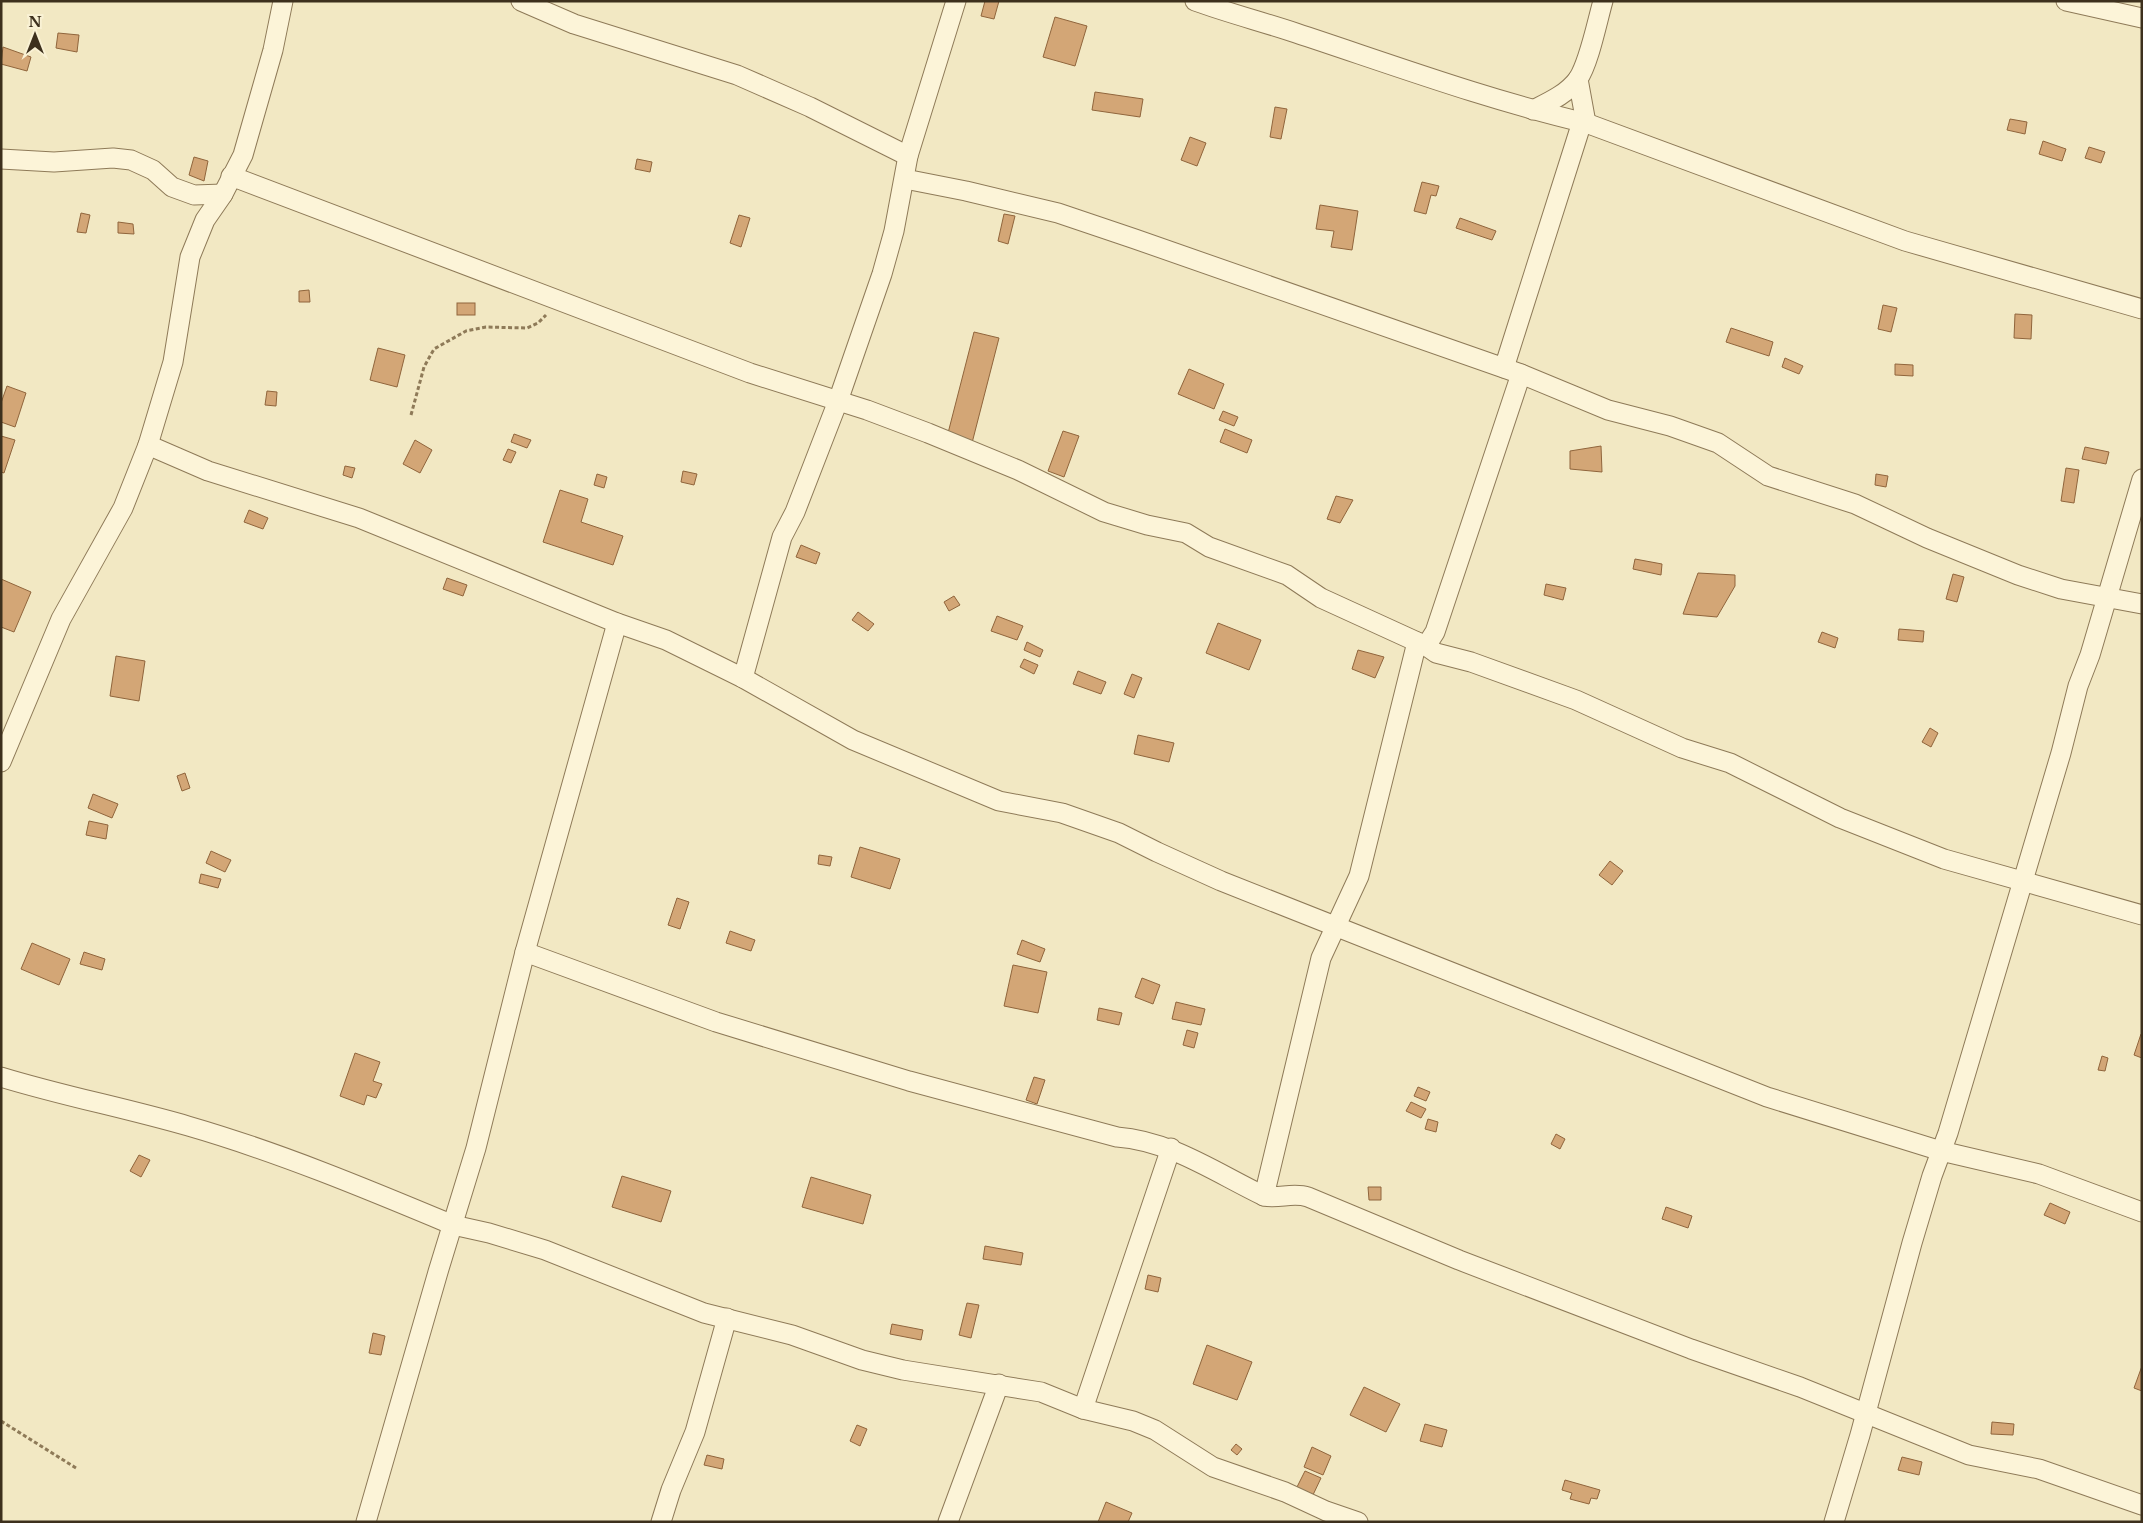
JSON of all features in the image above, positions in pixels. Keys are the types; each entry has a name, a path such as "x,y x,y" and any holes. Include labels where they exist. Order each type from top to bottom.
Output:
{"street":[{"path":"1,762 60,619 123,508 148,445 173,362 190,257 205,220 223,194 243,155 283,1"},
{"path":"521,1 574,24 737,75 810,106 908,156"},
{"path":"743,678 782,537 795,512 838,402 882,274 894,231 908,156 956,1"},
{"path":"1195,1 1416,75 1533,110 1584,122 1906,241 2142,310"},
{"path":"1533,110 1561,95 1578,79 1591,44 1603,1"},
{"path":"2066,1 2142,18"},
{"path":"1264,1196 1321,958 1359,876 1422,644 1435,632 1513,371 1584,122 1578,79"},
{"path":"1,159 54,162 113,158 131,160 152,170 172,187 194,195 223,194"},
{"path":"231,176 750,373 866,410 987,456 1104,512 1186,534 1209,547 1287,575 1321,598 1422,644 1436,653 1471,662 1576,700 1682,748 1730,763 1848,821 1944,859 2142,915"},
{"path":"905,179 966,191 1058,213 1513,371 1608,410 1670,426 1718,443 1768,476 1863,507 1927,538 2018,575 2061,588 2142,604"},
{"path":"148,445 208,471 359,518 617,623 666,640 743,678 853,740 918,768 999,801 1062,813 1111,830 1221,881 1758,1093 1941,1151 2016,1167 2142,1212"},
{"path":"1834,1522 1906,1262 2022,882 2078,686 2090,655 2142,479"},
{"path":"366,1522 476,1148 525,952 617,623"},
{"path":"525,952 716,1022 909,1082 1117,1137 1171,1148 1264,1196 1272,1198 1299,1194 1308,1197 1458,1260 1691,1349 1800,1387 1865,1415 1969,1455 2039,1469 2142,1504"},
{"path":"1,1077 49,1092 187,1125 245,1144 454,1225 546,1250 669,1301 704,1313 792,1334 876,1364 1040,1392 1082,1409 1133,1421 1155,1430 1213,1467 1284,1492 1326,1511 1358,1522"},
{"path":"1082,1409 1171,1148"},
{"path":"661,1522 671,1490 695,1432 727,1318"},
{"path":"948,1522 999,1384"}],"path":[{"path":"410,415 424,367 434,349 466,331 486,327 527,328 538,323 546,315 554,299"},
{"path":"1,1420 76,1468"}],"building":[{"path":"985,1 999,1 994,19 981,16"},
{"path":"1055,17 1087,26 1075,66 1043,57"},
{"path":"58,33 79,35 77,52 56,48"},
{"path":"3,47 31,57 27,71 1,64"},
{"path":"1095,92 1143,99 1140,117 1092,110"},
{"path":"1275,107 1287,109 1281,139 1270,137"},
{"path":"2010,119 2027,122 2025,134 2007,130"},
{"path":"1190,137 1206,143 1197,166 1181,160"},
{"path":"2043,141 2066,149 2062,161 2039,154"},
{"path":"2089,147 2105,152 2101,163 2085,158"},
{"path":"194,157 208,161 204,181 189,175"},
{"path":"637,159 652,162 650,172 635,169"},
{"path":"1422,182 1439,186 1436,196 1431,195 1426,214 1414,211"},
{"path":"1320,205 1358,211 1352,250 1331,247 1334,231 1316,229"},
{"path":"81,213 90,215 86,233 77,232"},
{"path":"1004,214 1015,216 1008,244 998,241"},
{"path":"739,215 750,218 741,247 730,243"},
{"path":"1460,218 1496,231 1492,240 1456,228"},
{"path":"118,222 133,224 134,234 118,233"},
{"path":"309,290 310,302 299,302 299,291"},
{"path":"457,303 475,303 475,315 457,315"},
{"path":"1883,305 1897,308 1891,332 1878,329"},
{"path":"2015,314 2032,315 2031,339 2014,338"},
{"path":"1731,328 1773,342 1769,356 1726,342"},
{"path":"974,332 999,338 972,443 947,437"},
{"path":"378,348 405,355 397,387 370,380"},
{"path":"1785,358 1803,366 1799,374 1782,367"},
{"path":"1895,364 1913,365 1913,376 1895,375"},
{"path":"1189,369 1224,384 1214,409 1178,394"},
{"path":"7,386 26,393 15,427 1,422 1,403"},
{"path":"267,391 277,392 276,406 265,405"},
{"path":"1223,411 1238,417 1234,426 1219,420"},
{"path":"1225,429 1252,440 1247,453 1220,442"},
{"path":"1063,431 1079,436 1064,477 1048,471"},
{"path":"514,434 531,440 527,448 511,442"},
{"path":"1,436 15,440 4,473 1,472"},
{"path":"415,440 432,450 420,473 403,464"},
{"path":"1601,446 1602,472 1570,469 1570,451"},
{"path":"2085,447 2109,452 2106,464 2082,459"},
{"path":"508,449 516,452 511,463 503,460"},
{"path":"345,466 355,468 352,478 343,475"},
{"path":"2066,468 2079,470 2074,503 2061,501"},
{"path":"683,471 697,474 694,485 681,482"},
{"path":"597,474 607,477 604,488 594,485"},
{"path":"1876,474 1888,476 1886,487 1875,485"},
{"path":"560,490 588,499 581,522 623,536 613,565 543,542"},
{"path":"1336,496 1353,500 1340,523 1327,519"},
{"path":"249,510 268,518 263,529 244,522"},
{"path":"801,545 820,553 816,564 796,557"},
{"path":"1635,559 1662,564 1661,575 1633,569"},
{"path":"1698,573 1735,575 1735,586 1717,617 1683,614"},
{"path":"1953,574 1964,577 1957,602 1946,599"},
{"path":"447,578 467,585 463,596 443,589"},
{"path":"1,579 31,592 14,632 1,627"},
{"path":"1546,584 1566,588 1563,600 1544,595"},
{"path":"954,596 960,605 949,611 944,602"},
{"path":"858,612 874,624 868,631 852,620"},
{"path":"997,616 1023,626 1017,640 991,631"},
{"path":"1218,623 1261,640 1249,670 1206,653"},
{"path":"1899,629 1924,631 1923,642 1898,640"},
{"path":"1822,632 1838,638 1835,648 1818,642"},
{"path":"1027,642 1043,650 1040,657 1024,650"},
{"path":"1358,650 1384,657 1375,678 1352,669"},
{"path":"116,656 145,661 139,701 110,696"},
{"path":"1024,659 1038,665 1034,674 1020,667"},
{"path":"1078,671 1106,682 1101,694 1073,684"},
{"path":"1132,674 1142,678 1134,698 1124,694"},
{"path":"1930,728 1938,733 1931,747 1922,742"},
{"path":"1138,735 1174,743 1169,762 1134,754"},
{"path":"185,773 190,788 182,791 177,776"},
{"path":"93,794 118,804 112,818 88,808"},
{"path":"89,821 108,825 106,839 86,835"},
{"path":"860,847 900,859 890,889 851,877"},
{"path":"211,851 231,860 225,872 206,863"},
{"path":"819,855 832,857 830,866 818,864"},
{"path":"1610,861 1623,871 1612,885 1599,875"},
{"path":"201,874 221,879 218,888 199,883"},
{"path":"677,898 689,902 680,929 668,925"},
{"path":"730,931 755,940 751,951 726,943"},
{"path":"1022,940 1045,949 1040,962 1017,954"},
{"path":"32,943 70,959 59,985 21,969"},
{"path":"84,952 105,959 102,970 80,964"},
{"path":"1013,965 1047,972 1038,1013 1004,1006"},
{"path":"1142,978 1160,985 1153,1004 1135,997"},
{"path":"1176,1002 1205,1009 1201,1025 1172,1019"},
{"path":"1099,1008 1122,1013 1119,1025 1097,1020"},
{"path":"1187,1030 1198,1033 1194,1048 1183,1045"},
{"path":"2142,1034 2142,1058 2134,1055"},
{"path":"355,1053 380,1062 373,1081 382,1084 376,1098 367,1095 364,1105 340,1096"},
{"path":"2102,1056 2108,1058 2105,1071 2098,1070"},
{"path":"1034,1077 1045,1080 1037,1104 1026,1100"},
{"path":"1418,1087 1430,1092 1426,1101 1414,1096"},
{"path":"1411,1102 1426,1109 1421,1118 1406,1111"},
{"path":"1428,1119 1438,1122 1436,1132 1425,1129"},
{"path":"1556,1134 1565,1139 1560,1149 1551,1144"},
{"path":"139,1155 150,1160 141,1177 130,1171"},
{"path":"622,1176 671,1191 661,1222 612,1207"},
{"path":"811,1177 871,1195 863,1224 802,1207"},
{"path":"1368,1187 1381,1187 1381,1200 1369,1200"},
{"path":"2050,1203 2070,1212 2065,1224 2044,1215"},
{"path":"1666,1207 1692,1216 1688,1228 1662,1219"},
{"path":"985,1246 1023,1253 1021,1265 983,1259"},
{"path":"1148,1275 1161,1278 1158,1292 1145,1289"},
{"path":"967,1303 979,1305 971,1338 959,1335"},
{"path":"892,1324 923,1330 921,1340 890,1334"},
{"path":"373,1333 385,1336 381,1355 369,1353"},
{"path":"1207,1345 1252,1362 1237,1400 1193,1384"},
{"path":"2142,1366 2142,1391 2134,1388"},
{"path":"1364,1387 1400,1404 1386,1432 1350,1415"},
{"path":"1992,1422 2014,1424 2013,1435 1991,1434"},
{"path":"1425,1424 1447,1430 1442,1447 1420,1441"},
{"path":"857,1425 867,1429 860,1446 850,1441"},
{"path":"1236,1444 1242,1449 1237,1455 1231,1450"},
{"path":"1312,1447 1331,1456 1323,1475 1304,1467"},
{"path":"707,1455 724,1459 722,1469 704,1465"},
{"path":"1902,1457 1922,1462 1919,1475 1898,1470"},
{"path":"1305,1471 1321,1478 1312,1497 1296,1489"},
{"path":"1565,1480 1600,1490 1597,1499 1591,1498 1589,1504 1570,1499 1572,1493 1562,1490"},
{"path":"1106,1502 1132,1513 1128,1522 1098,1522"}]}
